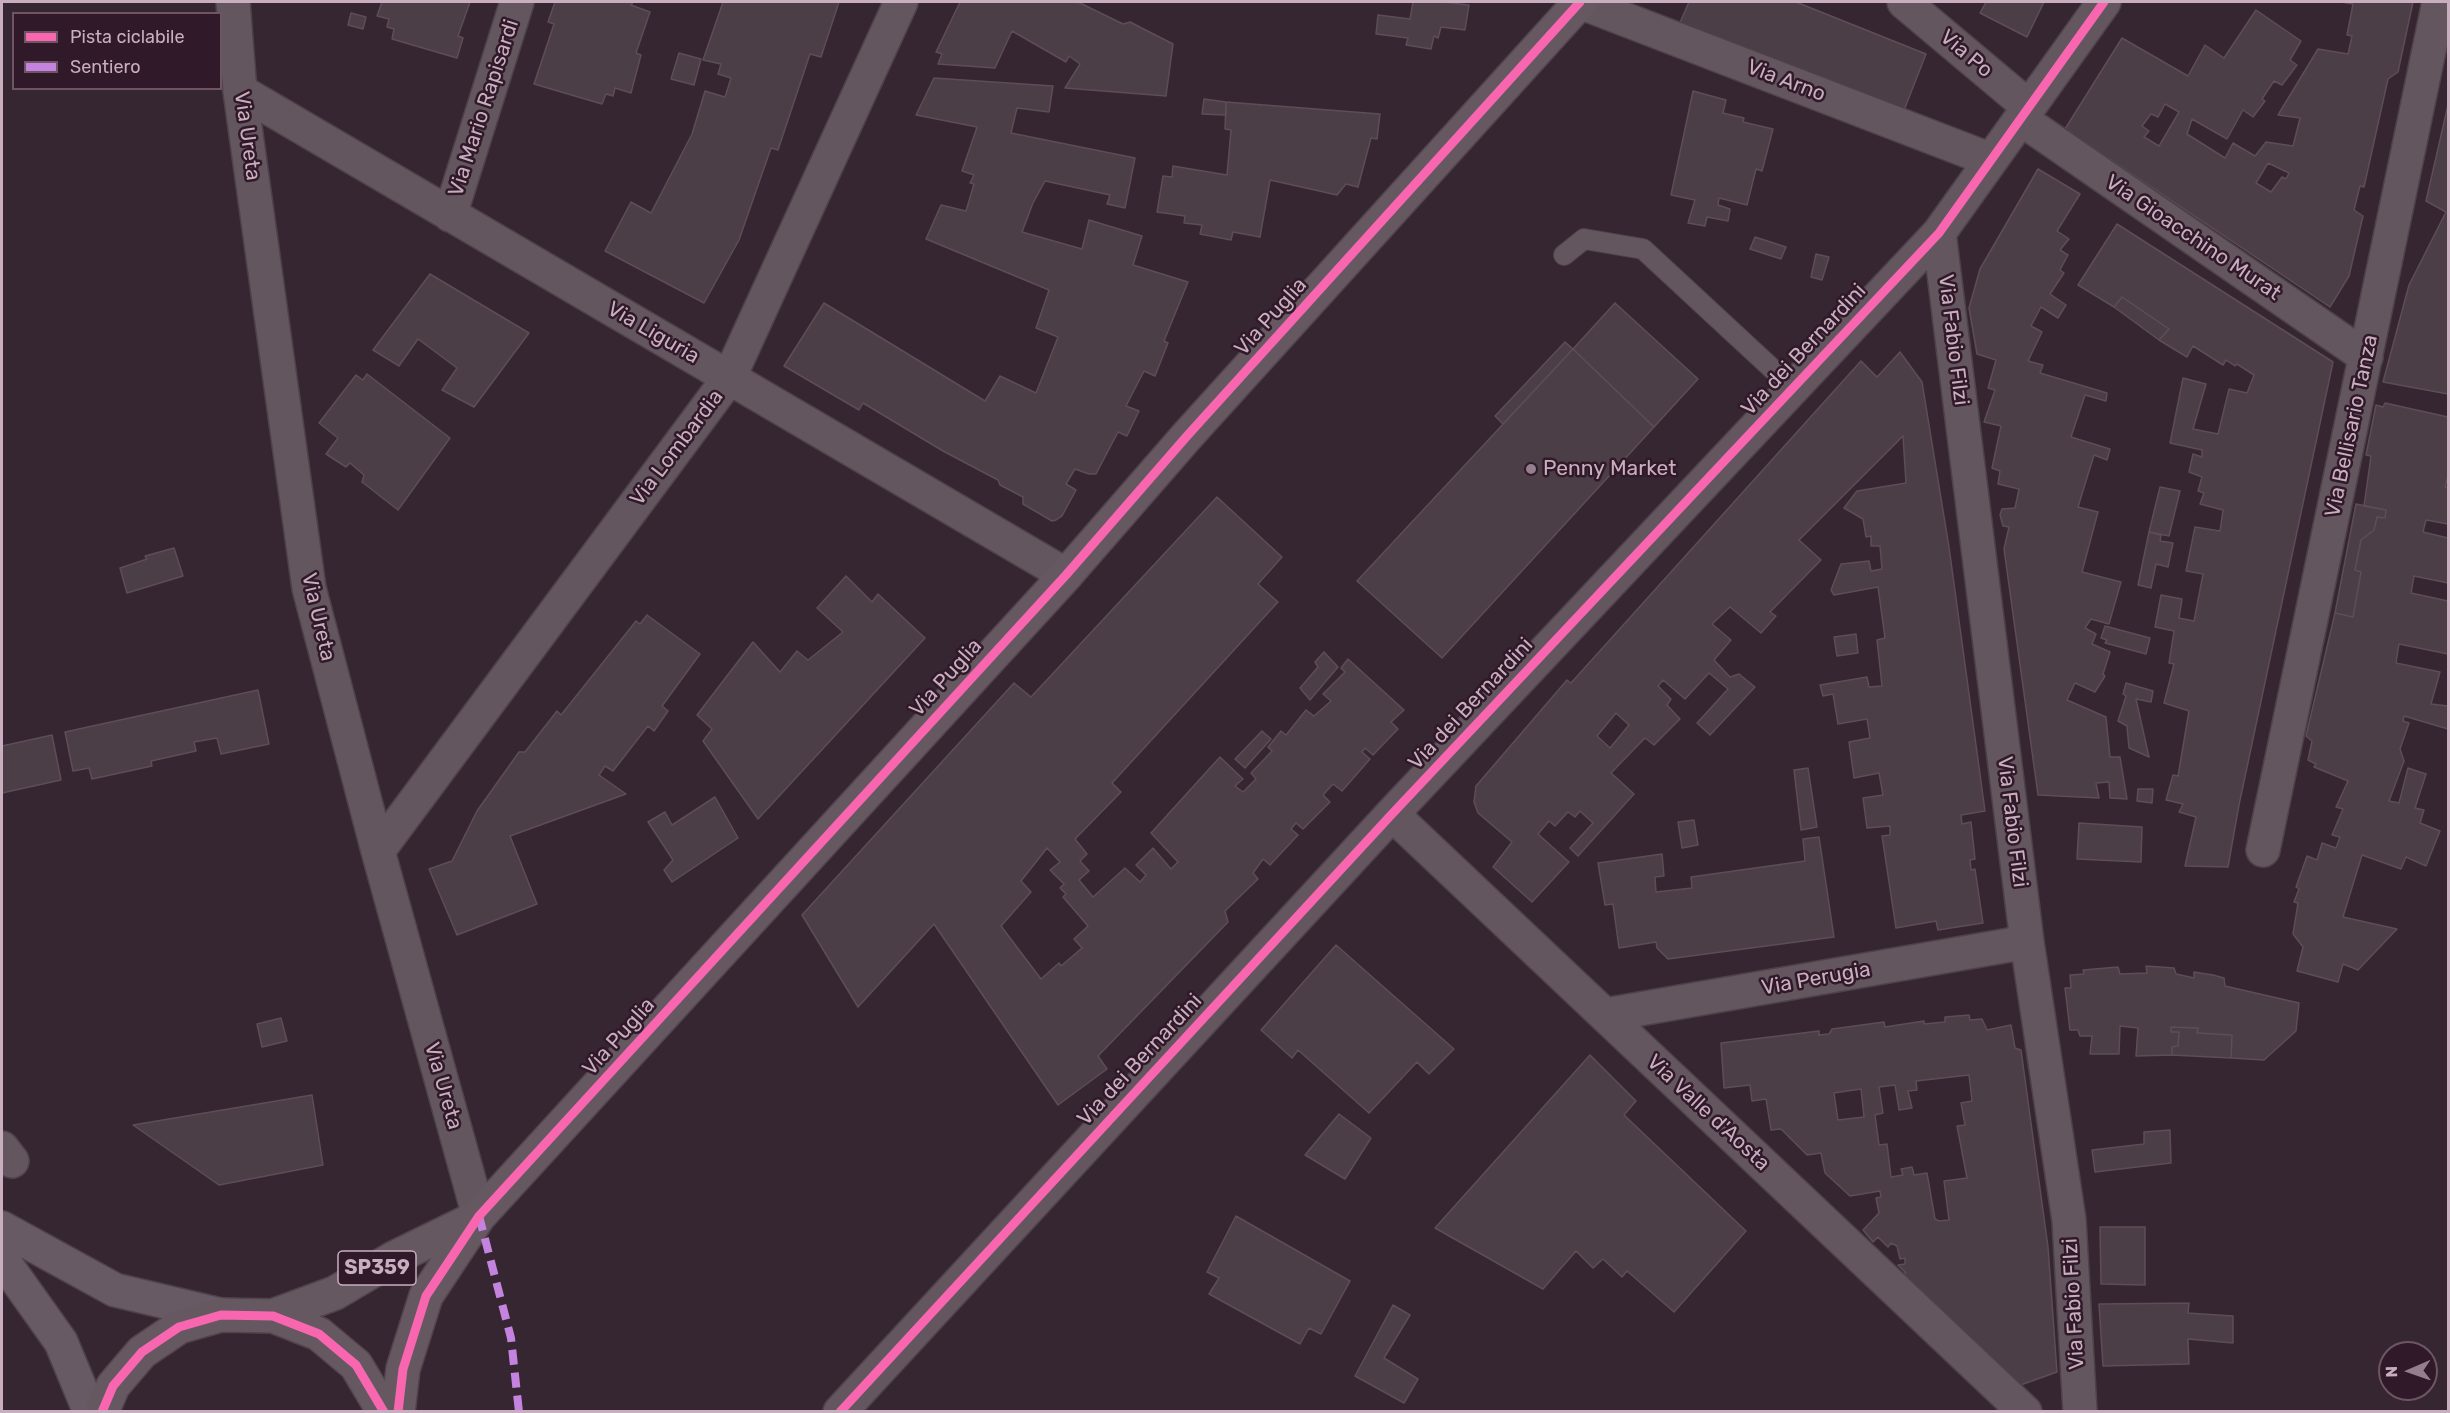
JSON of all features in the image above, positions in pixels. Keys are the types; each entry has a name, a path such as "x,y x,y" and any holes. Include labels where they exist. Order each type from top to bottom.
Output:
{"main road":[{"name":"Via Puglia","path":"398,1412 403,1369 426,1296 479,1216 1066,575 1187,436 1580,2"},
{"name":"Via Puglia","path":"273,1316 335,1293 394,1258 479,1216"},
{"path":"2,1228 115,1290 221,1315"},
{"path":"2,1258 61,1342 90,1412"},
{"name":"SP359","path":"102,1412 113,1386 142,1352 179,1327 221,1315 273,1316 319,1334 356,1365 384,1412"}],"street":[{"name":"Via Ureta","path":"233,2 240,91 309,588 378,851 479,1216"},
{"name":"Via Mario Rapisardi","path":"450,215 518,2"},
{"name":"Via Lombardia","path":"378,851 729,378 901,2"},
{"name":"Via Arno","path":"1580,2 1991,160"},
{"name":"Via Po","path":"1904,2 2025,113"},
{"name":"Via dei Bernardini","path":"840,1412 1392,814 1939,233 2104,2"},
{"name":"Via Bellisario Tanza","path":"2263,850 2439,2"},
{"name":"Via Liguria","path":"240,91 1066,575"},
{"name":"Via Gioacchino Murat","path":"2025,113 2366,357"},
{"name":"Via Fabio Filzi","path":"1939,233 2027,942 2069,1220 2080,1412"},
{"name":"Via Valle d'Aosta","path":"1392,814 2025,1412"},
{"name":"Via Perugia","path":"1605,1015 2027,942"}],"lane":[{"path":"1564,255 1584,239 1643,249 1793,388"}],"building":[{"path":"382,2 470,2 458,36 463,38 457,58 392,39 394,29 387,27 389,19 377,16"},
{"path":"555,2 633,2 631,5 650,12 636,53 641,55 631,93 615,88 613,96 606,94 602,104 534,84 554,24 548,22"},
{"path":"723,2 839,2 821,57 810,54 778,150 771,148 739,240 704,303 605,251 631,202 651,213 692,134 705,91 725,97 731,78 718,74 721,64 703,60"},
{"path":"960,2 1078,2 1123,24 1130,22 1173,44 1166,96 1065,88 1080,64 1069,56 1066,62 1012,31 995,68 938,64 942,54 936,52"},
{"path":"1413,2 1469,5 1465,30 1441,27 1438,38 1434,36 1431,49 1406,45 1408,38 1376,34 1378,15 1410,19"},
{"path":"1689,2 1796,2 1926,54 1901,118 1678,27"},
{"path":"1986,2 2044,2 2027,37 1980,13"},
{"path":"2341,2 2413,2 2398,72 2388,79 2364,187 2360,186 2354,210 2363,216 2349,276 2330,307 2065,129 2122,38 2188,76 2205,45 2224,58 2256,10 2301,41 2290,60 2297,65 2282,85 2274,81 2262,99 2265,101 2253,117 2243,110 2227,139 2192,119 2187,134 2225,158 2233,143 2255,156 2266,142 2293,146 2300,118 2278,115 2318,49 2348,54 2352,36 2347,35 2353,4","holes":["2165,104 2179,112 2159,146 2144,137 2149,131 2142,126 2151,114 2158,117","2268,163 2289,173 2286,179 2282,177 2271,192 2256,183"]},
{"path":"351,13 366,17 363,29 348,25"},
{"path":"679,53 701,59 694,85 671,79"},
{"path":"934,78 1053,86 1049,112 1017,108 1011,133 1135,158 1125,208 1107,204 1110,195 1045,181 1033,203 1022,232 1082,249 1089,220 1142,236 1133,265 1188,282 1164,341 1168,343 1155,376 1144,371 1126,406 1139,411 1127,436 1118,432 1096,474 1075,469 1066,484 1076,490 1062,516 1056,520 1052,521 1023,504 1023,497 1000,485 998,480 943,451 863,403 859,410 784,366 824,303 985,401 1000,376 1036,393 1058,337 1036,328 1049,290 926,239 941,205 966,211 974,184 970,183 974,175 962,171 977,127 916,115"},
{"path":"1693,91 1726,100 1723,113 1744,118 1743,122 1773,129 1762,171 1756,169 1747,205 1719,198 1718,205 1730,209 1728,221 1707,217 1705,226 1688,223 1695,200 1671,195"},
{"path":"1204,99 1226,102 1226,115 1202,114"},
{"path":"1226,102 1380,114 1377,139 1371,138 1358,187 1346,184 1337,195 1270,180 1260,237 1233,232 1231,240 1200,234 1202,225 1184,223 1185,216 1157,212 1163,176 1172,177 1173,166 1227,175 1231,130 1225,129"},
{"path":"2448,105 2448,394 2383,382 2409,285 2446,212 2426,201"},
{"path":"2038,169 2080,194 2057,231 2069,239 2060,250 2068,255 2060,270 2064,273 2050,294 2066,305 2058,318 2041,307 2031,326 2042,332 2028,361 2043,365 2040,373 2107,393 2106,401 2085,395 2071,437 2110,449 2107,460 2094,455 2078,507 2098,512 2082,572 2121,582 2109,624 2091,619 2085,628 2096,634 2092,644 2110,652 2103,674 2105,676 2095,692 2075,683 2067,700 2106,717 2110,757 2120,757 2127,799 2110,798 2109,782 2096,783 2099,798 2038,795 2004,549 2009,527 2003,526 2000,515 2002,509 2015,508 2019,489 1998,484 2000,471 1992,468 2001,426 1984,422 1995,390 1988,388 1996,360 1977,354 1969,308 1980,269"},
{"path":"2117,224 2333,362 2239,805 2228,867 2185,866 2196,817 2179,812 2183,804 2166,800 2173,775 2178,776 2189,711 2164,703 2174,664 2169,663 2174,631 2155,627 2161,595 2182,599 2179,618 2194,621 2203,574 2186,571 2195,527 2220,531 2223,510 2200,504 2204,493 2198,491 2202,477 2189,472 2193,454 2202,457 2202,450 2170,443 2183,378 2206,384 2193,429 2218,434 2229,389 2247,393 2254,375 2226,360 2223,365 2193,346 2187,357 2159,340 2169,329 2122,297 2114,307 2078,285"},
{"path":"1755,237 1786,247 1781,259 1750,249"},
{"path":"1816,254 1829,257 1822,280 1811,277"},
{"path":"430,274 529,333 474,407 442,390 457,368 418,339 399,366 373,350"},
{"path":"2122,297 2169,329 2159,340 2114,307"},
{"path":"1615,303 1698,379 1654,427 1573,349"},
{"path":"1565,342 1573,349 1503,424 1495,416"},
{"path":"1573,349 1654,427 1442,658 1357,581"},
{"path":"1900,352 1922,382 1949,547 1985,811 1961,815 1962,824 1971,822 1975,859 1970,860 1971,870 1975,869 1983,923 1938,930 1936,921 1896,928 1882,836 1890,835 1890,826 1867,828 1863,798 1883,795 1879,773 1854,778 1849,742 1870,738 1867,719 1838,724 1833,694 1823,696 1820,685 1867,677 1869,687 1882,686 1877,640 1885,638 1878,587 1834,595 1831,590 1841,564 1869,561 1871,571 1882,569 1880,546 1871,546 1871,536 1866,537 1863,519 1844,508 1857,491 1906,483 1903,436 1799,540 1821,560 1770,612 1776,616 1761,633 1730,607 1712,624 1731,640 1714,660 1730,677 1739,674 1755,687 1710,735 1697,723 1728,689 1709,673 1685,699 1663,680 1658,686 1671,699 1667,705 1680,719 1654,745 1645,738 1611,773 1634,794 1578,856 1570,848 1593,823 1580,811 1575,817 1568,812 1555,826 1549,821 1538,834 1569,862 1532,902 1493,867 1512,842 1478,813 1474,802 1476,786 1567,680 1571,683 1861,361 1877,377","holes":["1616,713 1629,725 1610,748 1597,736"]},
{"path":"367,374 450,438 398,510 362,482 364,475 350,463 346,467 326,454 338,438 319,423 356,375 363,380"},
{"path":"2385,403 2448,417 2448,476 2445,487 2448,487 2448,524 2426,520 2423,532 2448,538 2448,583 2414,576 2411,593 2448,601 2448,654 2399,644 2396,663 2440,672 2431,704 2448,706 2448,729 2404,716 2403,721 2409,723 2400,749 2404,761 2389,801 2399,803 2408,768 2426,774 2415,808 2424,810 2420,823 2440,831 2426,866 2406,857 2401,869 2362,855 2343,917 2397,929 2358,970 2343,964 2338,982 2297,971 2303,947 2293,934 2298,903 2294,902 2299,889 2296,887 2307,856 2317,860 2322,843 2336,848 2340,837 2332,835 2343,809 2336,807 2348,781 2314,767 2316,764 2308,760 2312,741 2306,736 2335,613 2353,617 2361,572 2355,570 2361,540 2374,530 2377,517 2385,518 2386,510 2364,506 2371,456 2366,455 2376,405 2383,407"},
{"path":"2160,487 2180,491 2169,536 2149,532"},
{"path":"1217,497 1282,557 1258,584 1278,602 1112,783 1121,792 1075,839 1087,854 1080,861 1089,871 1079,880 1093,897 1125,868 1140,882 1146,875 1136,865 1153,848 1171,869 1178,862 1151,833 1220,757 1243,779 1235,786 1243,792 1256,779 1251,773 1272,751 1268,747 1281,731 1286,735 1306,710 1314,716 1331,701 1323,694 1345,672 1341,668 1348,659 1404,710 1391,722 1398,729 1373,755 1365,748 1362,752 1370,759 1342,791 1333,784 1323,795 1330,802 1303,829 1296,823 1291,829 1298,835 1270,865 1263,859 1253,873 1258,879 1225,911 1228,922 1098,1056 1107,1069 1058,1105 934,924 858,1007 802,915 1014,683 1031,697","holes":["1047,848 1060,862 1050,870 1064,884 1060,888 1066,894 1063,897 1088,926 1074,939 1082,948 1061,966 1059,963 1041,979 1001,926 1031,892 1021,881"]},
{"path":"2356,504 2386,510 2385,518 2377,517 2374,530 2361,540 2355,570 2361,572 2353,617 2335,613"},
{"path":"2149,532 2161,535 2160,541 2173,543 2168,567 2156,564 2151,588 2138,585"},
{"path":"174,548 183,576 127,593 120,568 147,559 145,556"},
{"path":"846,576 872,602 878,594 925,638 758,819 703,741 712,729 697,715 753,642 780,672 797,651 808,660 843,632 817,608"},
{"path":"647,615 700,654 662,706 668,711 654,731 648,726 613,771 605,766 599,775 626,794 510,836 537,904 457,935 429,869 452,861 477,811 519,752 525,752 557,711 561,715 636,621 640,624"},
{"path":"2105,626 2150,638 2146,654 2105,643 2107,640 2101,638"},
{"path":"1856,634 1858,653 1837,656 1834,637"},
{"path":"1324,652 1338,667 1310,700 1300,688 1318,667 1315,662"},
{"path":"2126,683 2153,691 2151,702 2136,699 2149,757 2129,748 2127,726 2118,721 2126,696 2123,694"},
{"path":"258,690 269,744 221,754 217,738 194,742 196,751 151,761 152,766 92,779 89,768 73,771 65,732"},
{"path":"1262,731 1271,739 1245,768 1235,759"},
{"path":"52,735 61,780 2,793 2,746"},
{"path":"1808,768 1817,827 1801,830 1794,770"},
{"path":"2138,789 2153,789 2152,803 2137,801"},
{"path":"715,797 738,838 672,882 664,870 673,860 648,822 665,812 672,825"},
{"path":"1694,820 1698,845 1682,848 1678,822"},
{"path":"2079,823 2142,827 2141,862 2077,859"},
{"path":"1819,837 1834,937 1668,959 1657,948 1656,942 1619,948 1613,904 1605,905 1598,863 1662,854 1664,876 1655,877 1656,892 1692,888 1691,877 1805,861 1803,839"},
{"path":"1336,945 1454,1049 1429,1074 1417,1062 1369,1113 1298,1050 1292,1058 1261,1030"},
{"path":"2146,966 2174,968 2176,974 2194,978 2194,972 2213,975 2224,978 2225,986 2299,1003 2296,1031 2264,1060 2231,1058 2232,1035 2197,1033 2198,1028 2171,1027 2171,1032 2179,1032 2178,1046 2172,1047 2172,1055 2136,1056 2138,1028 2120,1026 2119,1054 2090,1054 2092,1036 2080,1036 2078,1030 2070,1030 2065,988 2071,988 2070,975 2084,974 2083,970 2118,967 2120,974 2147,973"},
{"path":"1969,1015 1970,1020 1982,1019 1987,1030 2011,1025 2015,1048 2021,1050 2048,1247 2057,1372 2015,1387 1902,1274 1906,1273 1898,1265 1905,1264 1905,1258 1900,1259 1897,1246 1891,1243 1888,1247 1878,1237 1873,1242 1863,1230 1879,1213 1876,1198 1881,1197 1880,1191 1850,1196 1825,1173 1821,1153 1807,1155 1781,1129 1771,1130 1766,1099 1752,1101 1750,1085 1724,1088 1721,1043 1819,1031 1819,1035 1829,1034 1832,1029 1884,1022 1885,1027 1924,1021 1924,1024 1945,1022 1945,1017","holes":["1969,1075 1972,1101 1961,1103 1965,1125 1957,1126 1967,1178 1944,1181 1949,1220 1939,1221 1935,1219 1927,1173 1914,1175 1912,1167 1901,1169 1903,1175 1891,1177 1887,1144 1879,1145 1875,1115 1883,1113 1879,1087 1895,1085 1899,1110 1912,1108 1908,1091 1917,1090 1916,1081","1861,1089 1864,1117 1838,1120 1834,1093"]},
{"path":"281,1018 287,1041 262,1047 257,1024"},
{"path":"2171,1027 2198,1028 2197,1033 2232,1035 2231,1058 2172,1055 2172,1047 2178,1046 2179,1032 2171,1032"},
{"path":"1590,1055 1636,1101 1624,1115 1746,1231 1674,1312 1627,1271 1622,1277 1603,1259 1593,1268 1576,1251 1543,1289 1435,1228"},
{"path":"312,1095 323,1165 219,1185 133,1125"},
{"path":"1339,1114 1371,1138 1345,1179 1305,1155"},
{"path":"2170,1130 2171,1163 2095,1172 2092,1150 2144,1144 2144,1132"},
{"path":"1236,1216 1350,1281 1321,1334 1309,1328 1300,1344 1209,1294 1219,1278 1207,1272"},
{"path":"2100,1227 2145,1227 2145,1285 2101,1284"},
{"path":"2189,1303 2188,1313 2233,1316 2233,1343 2188,1339 2189,1364 2103,1366 2099,1304"},
{"path":"1393,1305 1410,1315 1384,1358 1418,1379 1404,1403 1355,1376"}],"marked path":[{"path":"479,1216 511,1338 519,1412"}],"cycle path":[{"path":"398,1412 403,1369 426,1296 479,1216 1066,575 1187,436 1580,2"},
{"path":"840,1412 1392,814 1939,233 2104,2"},
{"path":"102,1412 113,1386 142,1352 179,1327 221,1315 273,1316 319,1334 356,1365 384,1412"}],"place":[{"name":"Penny Market","path":"1531,469"}]}
